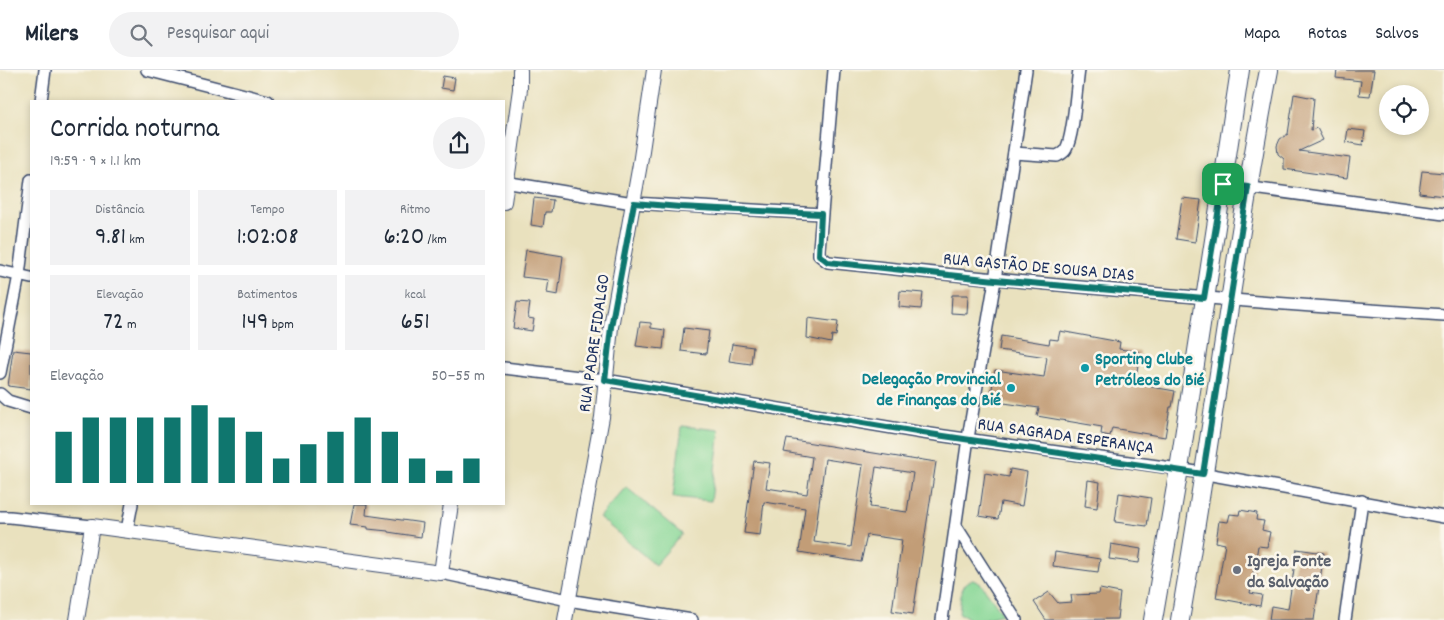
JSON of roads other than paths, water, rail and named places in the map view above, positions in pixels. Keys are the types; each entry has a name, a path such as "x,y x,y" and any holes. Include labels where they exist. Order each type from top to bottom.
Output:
{"main road":[{"path":"1153,620 1179,469 1240,70"},
{"path":"1180,620 1248,187 1270,70"},
{"path":"1195,365 1219,370"},
{"path":"1190,397 1214,402"}],"street":[{"path":"41,100 45,70"},
{"path":"147,70 261,100"},
{"path":"520,70 520,89 505,182 634,203 821,214"},
{"name":"RUA PADRE FIDALGO","path":"564,620 602,417 611,327 634,203 654,70"},
{"name":"RUA GASTÃO DE SOUSA DIAS","path":"834,70 819,255 828,262 995,280 1204,298 1444,315"},
{"path":"942,620 968,438 995,280 1026,70"},
{"path":"1014,153 1056,156 1063,153 1067,148 1079,70"},
{"path":"1223,184 1444,214"},
{"path":"0,373 19,275 30,188"},
{"path":"0,271 30,278"},
{"name":"RUA SAGRADA ESPERANÇA","path":"505,368 605,380 923,433 1179,469 1444,517"},
{"path":"0,394 8,401 30,408"},
{"path":"1344,620 1362,502"},
{"path":"127,530 132,505"},
{"path":"440,573 451,505"},
{"path":"0,517 10,516 127,530 440,573 568,600 692,620"},
{"path":"77,620 92,526"},
{"path":"956,526 1016,620"}],"place":[{"name":"Sporting Clube Petróleos do Bié","path":"1085,368"},
{"name":"Delegação Provincial de Finanças do Bié","path":"1011,388"},
{"name":"Igreja Fonte da Salvação","path":"1237,570"}]}
